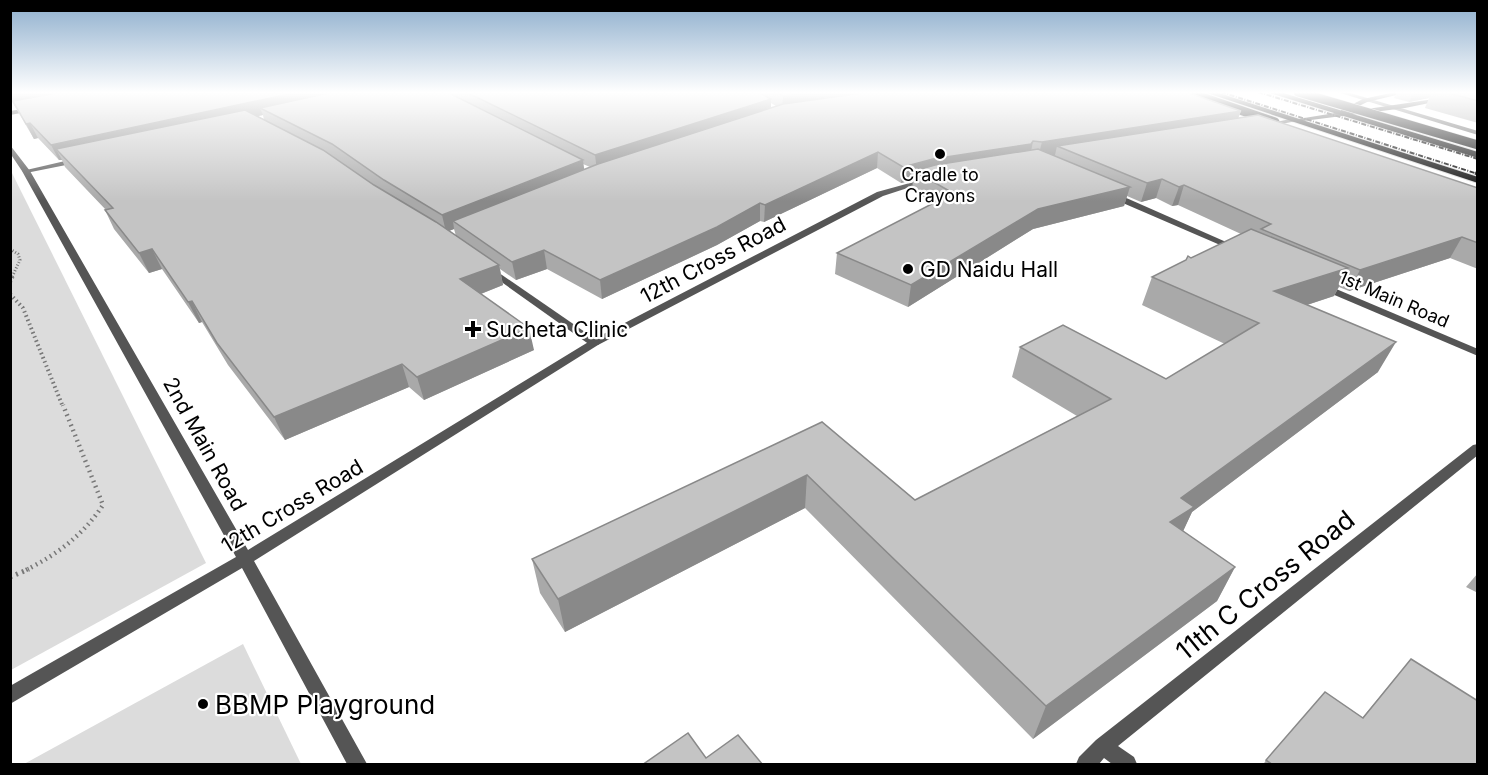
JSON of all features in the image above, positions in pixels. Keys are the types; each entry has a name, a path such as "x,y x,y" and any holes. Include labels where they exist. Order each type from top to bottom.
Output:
{"main road":[{"path":"1290,128 1478,189"},
{"path":"1320,128 1478,180"},
{"path":"1389,128 1478,155"},
{"path":"1421,128 1478,145"}],"street":[{"path":"1276,128 1283,130"},
{"path":"1461,128 1478,133"},
{"name":"2nd Main Road","path":"10,147 26,171 245,558 357,765"},
{"path":"26,171 83,159"},
{"name":"12th Cross Road","path":"10,696 245,558 594,343 880,194 943,177"},
{"path":"1097,189 1248,254"},
{"path":"482,264 594,343"},
{"name":"1st Main Road","path":"1313,282 1478,354"},
{"name":"11th C Cross Road","path":"1086,765 1103,746 1478,448"},
{"path":"1103,746 1127,765"}],"path":[{"path":"10,249 18,254 20,260 10,282"},
{"path":"10,294 23,308 103,505 94,521 78,538 55,555 10,577"}],"shaded area":[{"path":"11,171 206,563 10,670"},
{"name":"BBMP Playground","path":"243,644 301,764 24,764"}],"building":[{"path":"35,128 129,128 51,145"},
{"path":"157,128 280,128 323,150 499,265 460,279 529,328 417,377 402,364 274,417 217,343 192,301 188,302 152,249 139,253 105,210 113,208 56,149"},
{"path":"300,128 519,128 583,160 442,215 384,180 332,144"},
{"path":"540,128 679,128 595,155"},
{"path":"708,128 1131,128 1042,142 1033,141 1031,144 933,159 903,167 878,152 765,205 760,203 717,227 600,280 544,250 512,262 453,221 598,164"},
{"path":"1173,128 1298,128 1478,188 1478,243 1462,237 1360,270 1261,229 1271,224 1184,185 1179,187 1162,179 1147,183 1057,146"},
{"path":"1038,149 1130,187 1038,209 911,285 837,253 953,193 914,171 935,165"},
{"path":"1251,229 1348,268 1274,291 1396,342 1181,498 1194,507 1170,522 1235,567 1046,706 807,475 558,599 532,559 822,422 915,500 1111,399 1020,347 1063,325 1166,379 1259,323 1152,277 1186,260 1188,256 1191,258"},
{"path":"1411,659 1478,701 1478,765 1273,765 1266,760 1325,692 1363,718"},
{"path":"688,733 706,758 738,735 763,765 642,765"}],"railway":[{"path":"1334,128 1478,174 1475,173"},
{"path":"1377,128 1478,159"}],"place":[{"name":"Cradle to Crayons","path":"940,154"},
{"name":"GD Naidu Hall","path":"908,269"},
{"name":"Sucheta Clinic","path":"473,329"},
{"name":"BBMP Playground","path":"203,704"}]}
